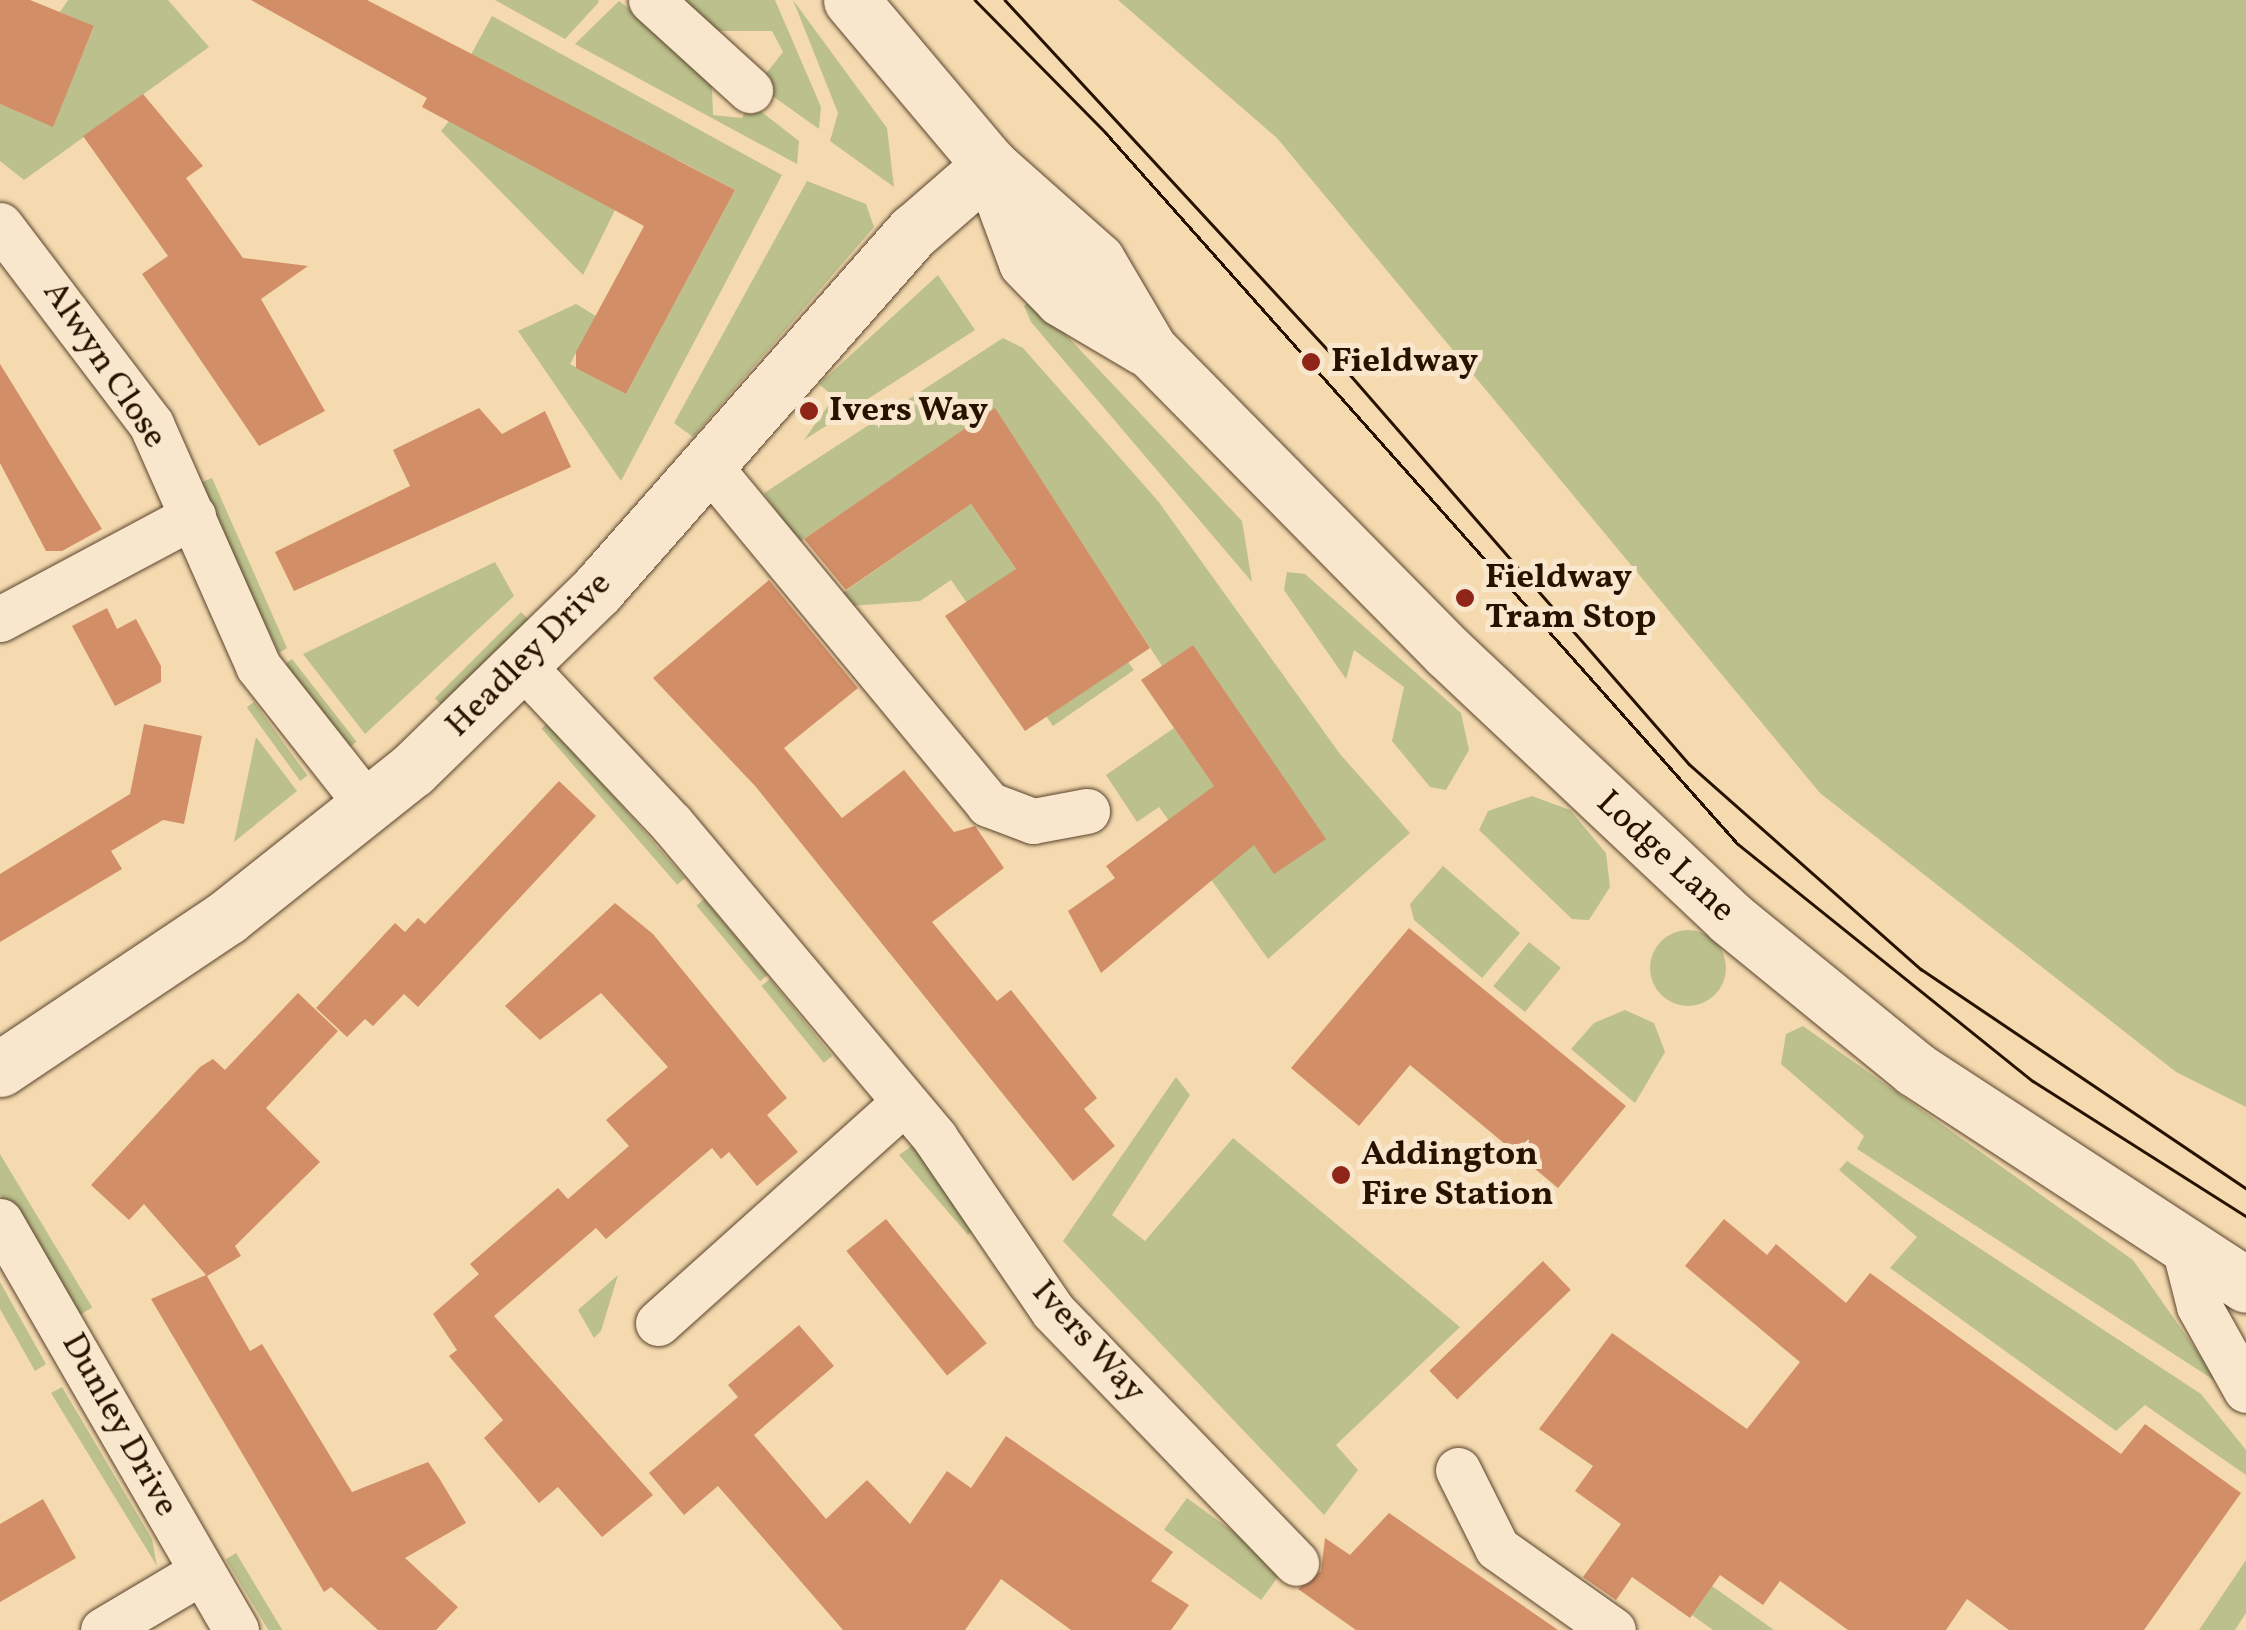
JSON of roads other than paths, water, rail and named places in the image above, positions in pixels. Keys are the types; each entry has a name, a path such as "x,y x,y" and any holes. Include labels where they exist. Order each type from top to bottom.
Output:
{"street":[{"path":"651,0 750,90"},
{"name":"Lodge Lane","path":"851,0 990,165 1026,262 1062,300 1150,350 1448,652 1780,961 1915,1070 2246,1285"},
{"name":"Headley Drive","path":"0,1069 228,917 369,807 523,666 708,465 882,265 990,165"},
{"name":"Alwyn Close","path":"0,224 127,388 193,516 258,666 369,807"},
{"path":"708,465 988,804 1033,822 1087,811"},
{"path":"0,618 193,516"},
{"name":"Ivers Way","path":"523,666 671,824 956,1164 1051,1308 1296,1563"},
{"path":"658,1323 902,1104"},
{"name":"Dunley Drive","path":"0,1221 236,1630"},
{"path":"2184,1247 2199,1306 2246,1390"},
{"path":"1458,1470 1497,1548 1613,1630"},
{"path":"103,1630 202,1572"}],"tram line":[{"path":"975,0 1106,133 1738,844 2033,1081 2246,1216"},
{"path":"1005,0 1333,355 1689,764 1921,969 2246,1188"}],"place":[{"name":"Fieldway","path":"1311,362"},
{"name":"Ivers Way","path":"809,411"},
{"name":"Fieldway Tram Stop","path":"1465,598"},
{"name":"Addington Fire Station","path":"1341,1175"}]}
